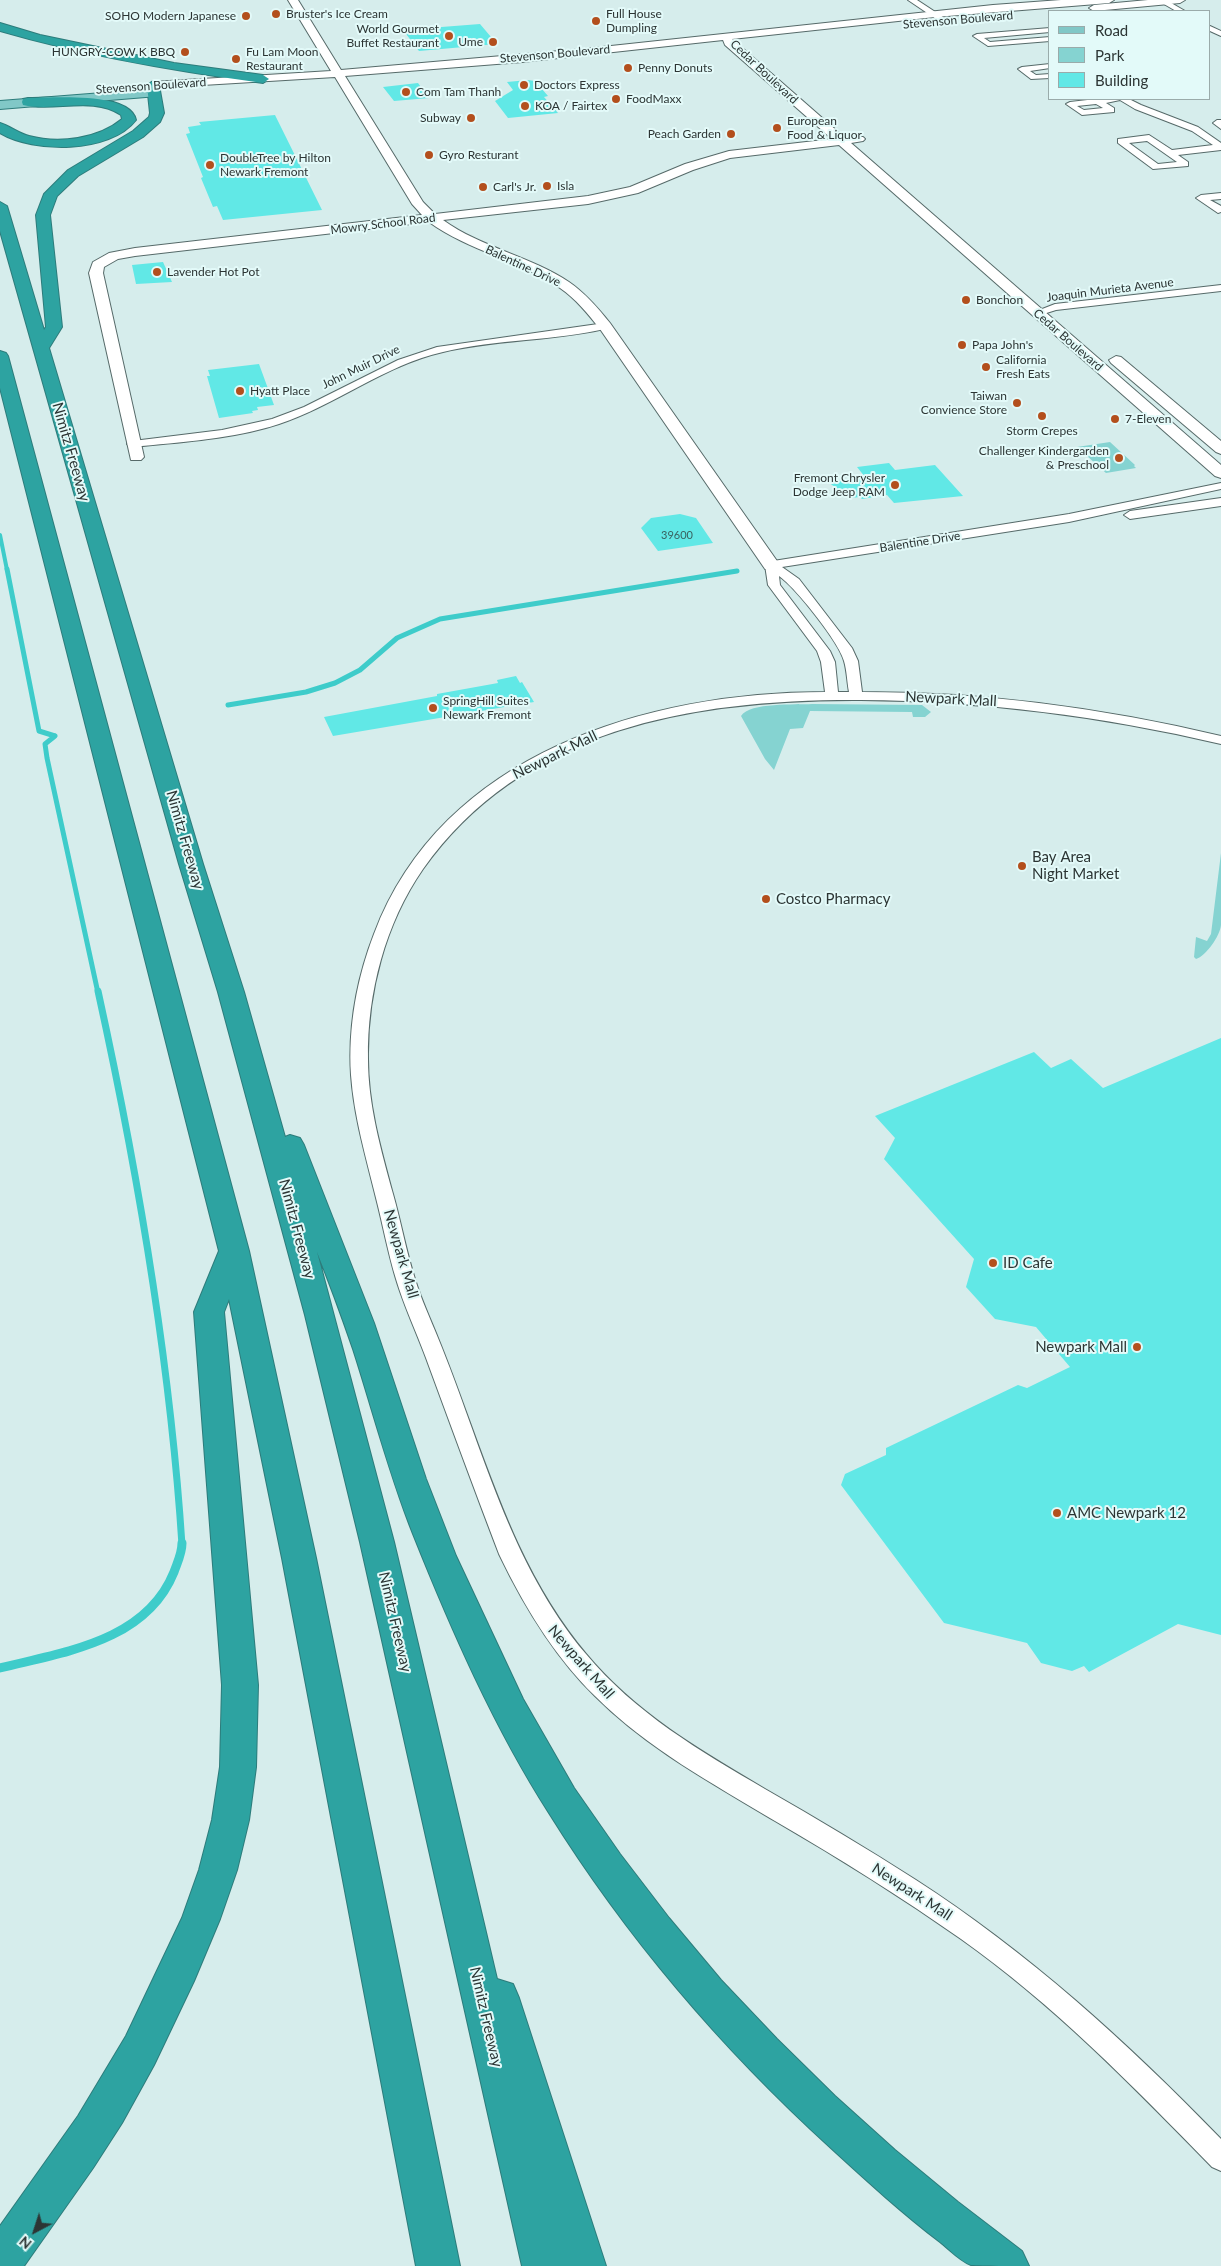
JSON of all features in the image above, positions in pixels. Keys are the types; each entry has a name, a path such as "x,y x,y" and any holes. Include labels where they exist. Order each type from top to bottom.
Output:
{"highway":[{"path":"0,27 38,38 174,67 263,79"},
{"path":"41,348 54,327 43,215 46,204 51,194 73,173 148,126 158,113 154,89"},
{"path":"0,127 12,136 29,140 72,142 111,134 123,128 130,120 127,113 117,107 104,104 27,98"},
{"name":"Nimitz Freeway","path":"0,206 191,864 231,992 320,1315 377,1542 544,2266"},
{"path":"0,356 234,1251 297,1549 438,2266"},
{"path":"231,992 352,1306 402,1458 438,1553 504,1696 559,1796 629,1899 680,1963 734,2024 844,2133 914,2194 1007,2266"},
{"path":"0,2262 51,2194 122,2084 185,1956 203,1914 222,1855 235,1795 240,1739 240,1685 209,1312 234,1251"},
{"path":"439,1812 584,2266"}],"main road":[{"name":"Balentine Drive","path":"293,0 413,197 432,218 463,238 557,280 582,298 605,326 771,564"},
{"name":"Stevenson Boulevard","path":"0,98 27,98 154,89 263,79 341,78 732,40 934,14 1109,0"},
{"path":"1068,10 1180,0"},
{"name":"Stevenson Boulevard","path":"732,40 776,38 1048,12"},
{"path":"765,43 776,38"},
{"name":"Cedar Boulevard","path":"732,40 791,82"},
{"name":"Cedar Boulevard","path":"732,40 841,141 1221,473"},
{"name":"Stevenson Boulevard","path":"154,89 310,86 341,78"},
{"path":"333,92 355,101"},
{"name":"Stevenson Boulevard","path":"0,104 27,98"},
{"name":"Mowry School Road","path":"135,450 96,273 96,268 102,261 114,256 135,252 604,197 647,186 689,167 714,159 760,150 841,141 862,142 846,128"},
{"name":"Cedar Boulevard","path":"1044,298 1064,315"},
{"name":"Cedar Boulevard","path":"1108,353 1221,449"}],"street":[{"path":"912,0 945,21"},
{"path":"1163,1 1179,10"},
{"path":"1048,30 978,36 988,44 1048,39"},
{"path":"1048,66 1022,69 1034,77 1048,76"},
{"path":"1098,101 1108,100"},
{"path":"1126,100 1138,107 1195,129 1221,147"},
{"path":"1205,136 1221,134"},
{"path":"1170,153 1185,164 1156,167 1121,141 1150,138 1170,153 1221,147"},
{"path":"1221,196 1201,198 1218,210 1221,209"},
{"name":"Joaquin Murieta Avenue","path":"1064,315 1221,288"},
{"name":"Joaquin Murieta Avenue","path":"1037,313 1064,315 1221,296"},
{"name":"John Muir Drive","path":"135,450 275,422 308,409 402,362 442,349 605,326"},
{"name":"Balentine Drive","path":"771,564 1069,518 1221,486"},
{"name":"Balentine Drive","path":"1069,518 1123,515 1221,502"},
{"name":"Balentine Drive","path":"771,564 774,585 823,651 828,662 832,696"},
{"name":"Balentine Drive","path":"771,564 796,582 845,648 851,661 856,696"},
{"name":"Newpark Mall","path":"1221,740 1136,721 1020,703 943,697 832,696 762,698 697,707 643,719 581,740 522,769 487,793 449,825 427,851 396,901 374,953 360,1036 361,1089 365,1122 403,1274 510,1554 531,1598 548,1624 589,1676 633,1718 682,1753 914,1891 973,1933 1036,1982 1097,2034 1221,2158"}],"green space":[{"path":"1110,442 1136,468 1106,473 1077,447"},
{"path":"812,704 922,705 931,712 925,717 913,717 912,712 810,711 803,728 790,729 774,770 765,759 741,716 754,708 763,706"},
{"path":"1221,853 1221,925 1215,940 1208,950 1196,959 1194,957 1196,937 1207,941 1211,934"}],"building":[{"name":"World Gourmet Buffet Restaurant","path":"480,24 497,44 419,51 403,30"},
{"path":"535,81 548,96 544,97 558,113 508,118 495,101 513,90 507,82"},
{"name":"Com Tam Thanh","path":"418,83 429,98 394,101 383,87"},
{"name":"DoubleTree by Hilton Newark Fremont","path":"275,115 322,210 223,220 217,206 213,207 201,178 203,177 186,134 190,133 188,127 201,125 199,122"},
{"name":"Lavender Hot Pot","path":"163,262 172,282 136,284 132,265"},
{"name":"Hyatt Place","path":"259,364 274,405 257,407 258,410 252,411 253,413 219,418 207,376 210,376 208,370"},
{"name":"Fremont Chrysler Dodge Jeep RAM","path":"889,463 895,470 935,465 963,496 894,503 887,495 862,499 860,497 850,498 828,482 865,477 857,467"},
{"path":"680,514 696,518 713,543 658,551 641,528 651,518"},
{"name":"SpringHill Suites Newark Fremont","path":"516,676 520,683 522,682 534,702 333,736 324,717 498,683 497,680"},
{"name":"Newpark Mall","path":"1221,1038 1221,1635 1178,1624 1089,1672 1084,1666 1072,1671 1041,1663 1027,1643 944,1623 841,1485 845,1474 886,1455 886,1448 1018,1385 1027,1388 1070,1367 1036,1327 995,1319 966,1287 974,1259 884,1159 895,1138 875,1116 1034,1052 1051,1068 1071,1059 1103,1088"}],"waterway":[{"path":"0,535 7,570"},
{"path":"7,569 39,731 55,736 45,744 47,758 98,993"},
{"path":"228,705 306,692 335,683 360,670 397,638 440,619 737,571"},
{"path":"98,991 139,1197 161,1336 177,1475 182,1545"},
{"path":"0,1668 75,1649 123,1629 144,1614 161,1596 174,1572 182,1545"}],"place":[{"name":"Bruster's Ice Cream","path":"276,14"},
{"name":"SOHO Modern Japanese","path":"246,16"},
{"name":"Full House Dumpling","path":"596,21"},
{"name":"World Gourmet Buffet Restaurant","path":"449,36"},
{"name":"Ume","path":"493,42"},
{"name":"HUNGRY-COW K BBQ","path":"185,52"},
{"name":"Fu Lam Moon Restaurant","path":"236,59"},
{"name":"Penny Donuts","path":"628,68"},
{"name":"Doctors Express","path":"524,85"},
{"name":"Com Tam Thanh","path":"406,92"},
{"name":"FoodMaxx","path":"616,99"},
{"name":"KOA / Fairtex","path":"525,106"},
{"name":"Subway","path":"471,118"},
{"name":"European Food & Liquor","path":"777,128"},
{"name":"Peach Garden","path":"731,134"},
{"name":"Gyro Resturant","path":"429,155"},
{"name":"DoubleTree by Hilton Newark Fremont","path":"210,165"},
{"name":"Isla","path":"547,186"},
{"name":"Carl's Jr.","path":"483,187"},
{"name":"Lavender Hot Pot","path":"157,272"},
{"name":"Bonchon","path":"966,300"},
{"name":"Papa John's","path":"962,345"},
{"name":"California Fresh Eats","path":"986,367"},
{"name":"Hyatt Place","path":"240,391"},
{"name":"Taiwan Convience Store","path":"1017,403"},
{"name":"Storm Crepes","path":"1042,416"},
{"name":"7-Eleven","path":"1115,419"},
{"name":"Challenger Kindergarden & Preschool","path":"1119,458"},
{"name":"Fremont Chrysler Dodge Jeep RAM","path":"895,485"},
{"name":"SpringHill Suites Newark Fremont","path":"433,708"},
{"name":"Bay Area Night Market","path":"1022,866"},
{"name":"Costco Pharmacy","path":"766,899"},
{"name":"ID Cafe","path":"993,1263"},
{"name":"Newpark Mall","path":"1137,1347"},
{"name":"AMC Newpark 12","path":"1057,1513"}]}
